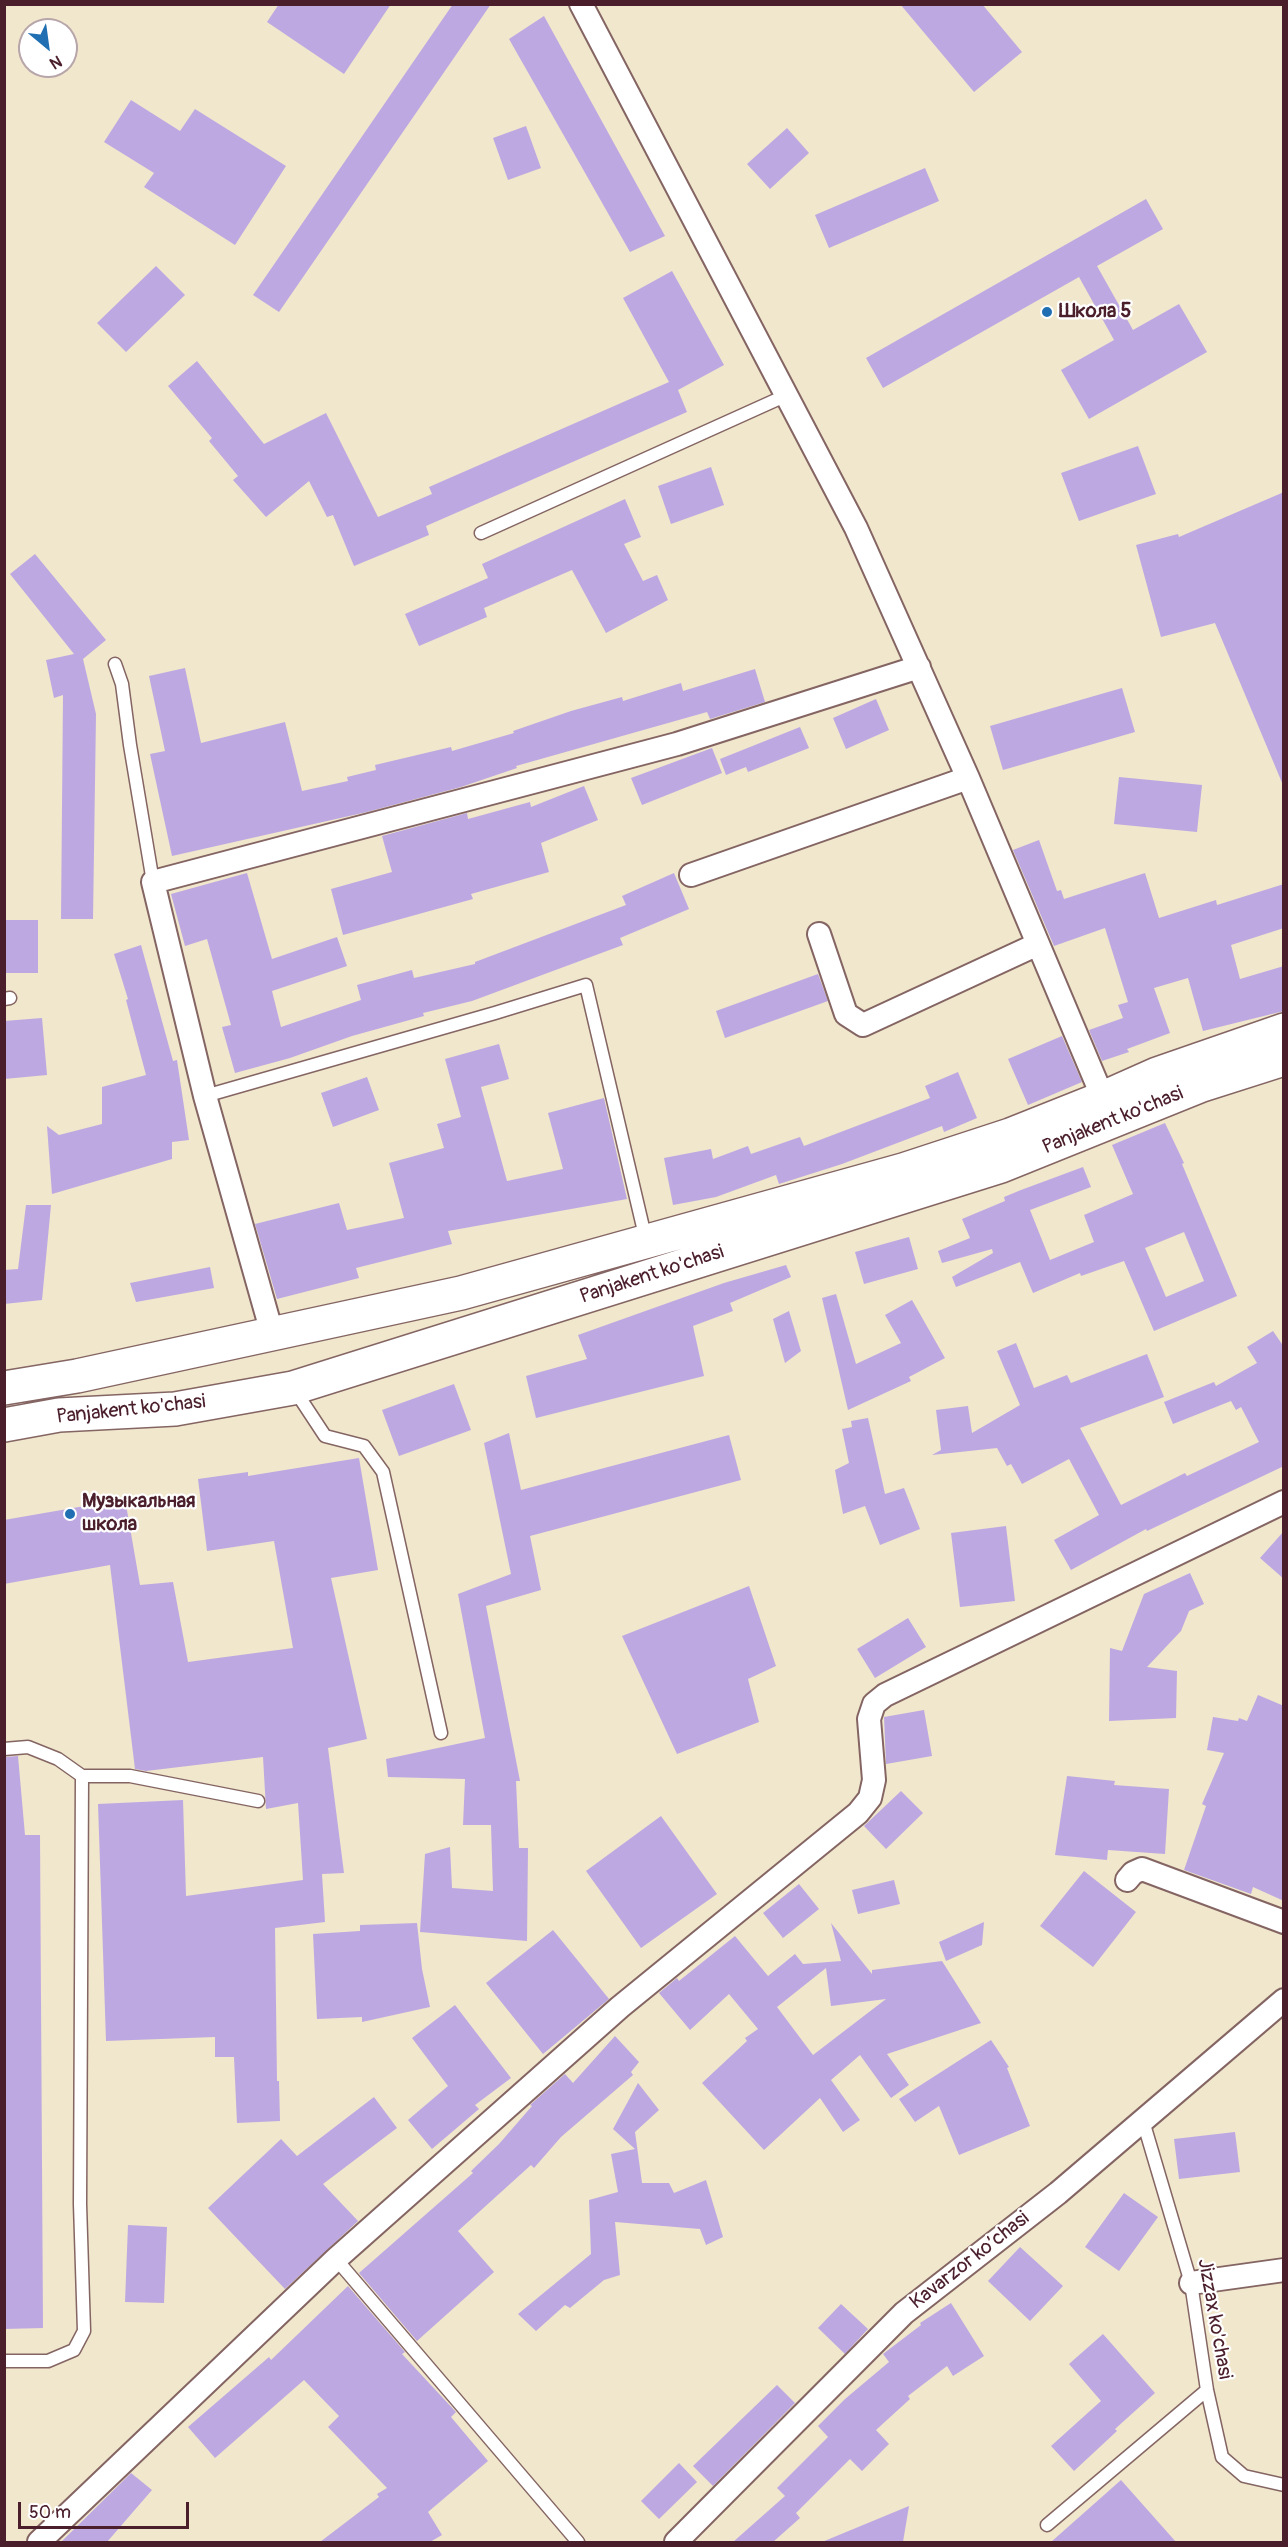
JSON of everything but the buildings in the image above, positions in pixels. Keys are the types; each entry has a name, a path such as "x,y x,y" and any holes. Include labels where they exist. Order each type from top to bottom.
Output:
{"main road":[{"name":"Panjakent ko'chasi","path":"4,1388 165,1357 461,1293 903,1170 1010,1135 1157,1074 1284,1030"},
{"name":"Panjakent ko'chasi","path":"4,1425 59,1415 175,1409 293,1388 1001,1166 1202,1085 1284,1059"},
{"path":"165,1357 175,1409"}],"street":[{"path":"581,4 856,528 968,778 1103,1098"},
{"path":"272,1333 206,1096 153,882 677,744 919,668"},
{"path":"691,875 968,778"},
{"path":"819,934 846,1014 863,1025 1038,944"},
{"path":"39,2542 336,2259 620,2007 858,1813 870,1798 874,1780 869,1719 874,1704 885,1695 1284,1502"},
{"path":"1127,1880 1133,1873 1142,1869 1284,1922"},
{"name":"Kavarzor ko’chasi","path":"676,2542 904,2313 1058,2193 1284,2000"},
{"path":"1191,2283 1284,2270"}],"lane":[{"path":"481,533 787,395"},
{"path":"115,664 123,684 130,745 153,882"},
{"path":"206,1096 586,985 646,1240"},
{"path":"293,1388 325,1436 364,1446 383,1472 441,1733"},
{"path":"4,1749 28,1747 58,1759 82,1776 130,1776 258,1801"},
{"path":"4,2361 48,2361 74,2350 84,2331 80,2204 82,1776"},
{"name":"Jizzax ko'chasi","path":"1143,2121 1191,2283 1207,2390 1222,2457 1244,2476 1284,2485"},
{"path":"336,2259 578,2542"},
{"path":"1047,2525 1207,2390"}],"place":[{"name":"Школа 5","path":"1047,312"},
{"name":"Музыкальная школа","path":"70,1514"}]}
